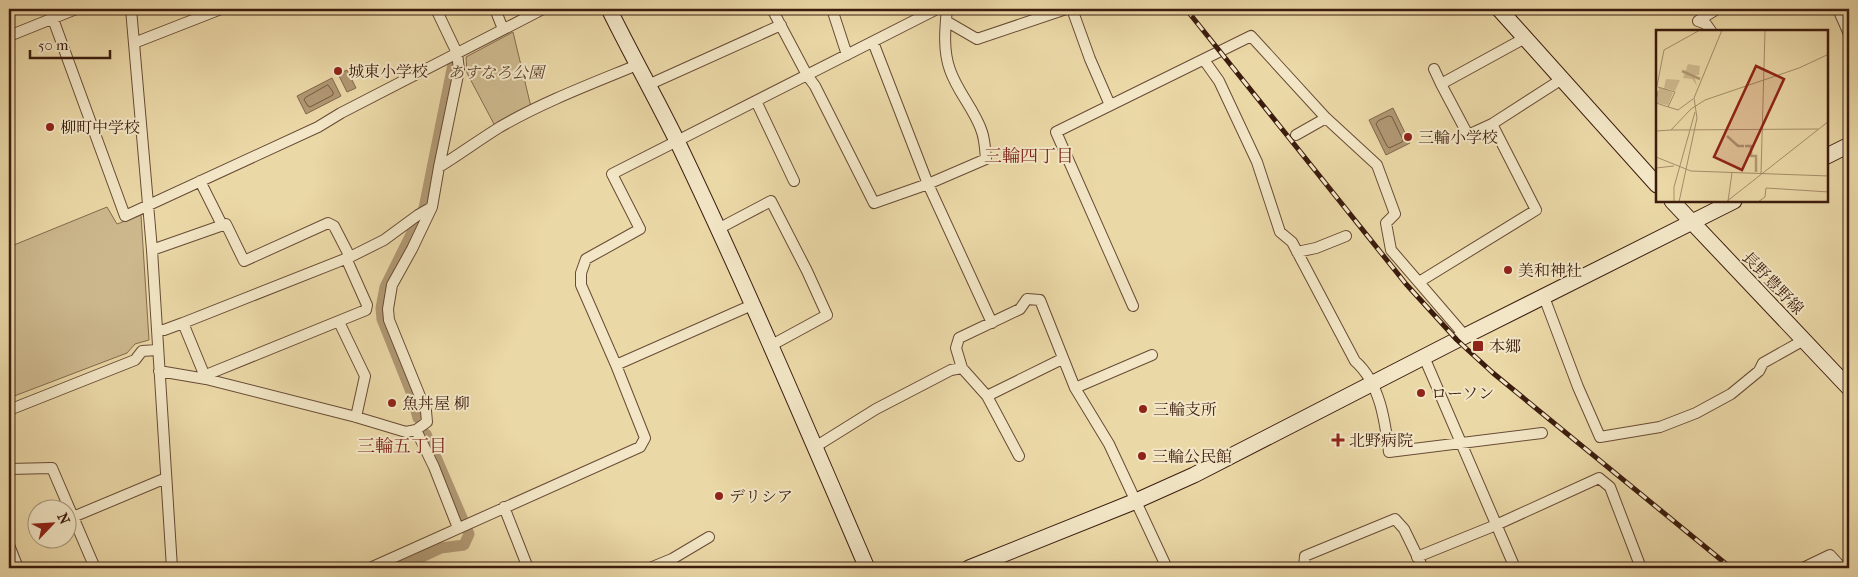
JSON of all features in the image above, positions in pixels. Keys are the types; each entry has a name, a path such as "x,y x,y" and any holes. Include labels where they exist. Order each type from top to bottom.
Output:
{"street":[{"path":"9,36 54,15 76,9"},
{"path":"131,9 152,250 172,568"},
{"path":"134,44 221,9"},
{"path":"159,371 206,377 406,432 416,430 426,422 426,411 389,320 388,308 392,285 412,249 426,211 439,167 459,70 457,53 436,9"},
{"path":"495,9 503,29"},
{"path":"54,15 126,216 311,131 543,9"},
{"path":"608,9 677,142 718,229 867,568"},
{"path":"772,9 807,75 815,86 874,203 928,184 986,159 982,133 975,116 960,93 949,69 944,41 947,9"},
{"path":"832,9 846,55"},
{"path":"370,568 640,447 645,438 581,285 581,273 586,259 640,229 612,174 937,9"},
{"path":"946,21 977,40 1039,13 1066,9"},
{"path":"1072,9 1110,106"},
{"path":"1499,9 1656,184"},
{"path":"1710,30 1706,24 1698,21 1716,9"},
{"path":"1838,9 1849,34"},
{"path":"648,85 781,25"},
{"path":"1132,306 1056,132 1251,36 1326,118 1377,165 1395,214 1386,224 1391,250 1465,336"},
{"path":"1441,84 1525,38"},
{"path":"873,42 928,184 992,322"},
{"path":"1204,60 1219,81 1257,162 1280,232 1292,242 1355,361 1362,366 1372,383 1385,419 1389,452 1542,433"},
{"path":"439,167 465,152 500,127 550,102 637,65"},
{"path":"1434,69 1468,135 1492,124 1562,80"},
{"path":"756,101 794,181"},
{"path":"1296,135 1326,118"},
{"path":"1419,282 1536,210 1492,124"},
{"path":"1828,156 1849,146"},
{"path":"200,182 222,225"},
{"path":"718,229 771,201 827,315 770,346"},
{"name":"長野豊野線","path":"1673,202 1849,388"},
{"path":"969,568 1194,475 1732,202"},
{"path":"157,330 164,330 184,323 348,258 384,240 426,211"},
{"path":"152,250 226,224 244,261 328,223 334,226 348,258 367,305 366,310 206,377"},
{"path":"1297,252 1316,248 1346,236"},
{"path":"1544,296 1578,387 1600,437 1660,427 1696,413 1731,394 1759,371 1763,363 1804,340"},
{"path":"1020,456 987,396 962,368 956,348 959,338 1020,309 1028,299 1040,300 1075,388 1109,444 1167,568"},
{"path":"616,365 752,305"},
{"path":"339,322 365,376 356,417"},
{"path":"184,323 206,377"},
{"path":"9,410 135,360 142,351 157,350"},
{"path":"1075,388 1152,355"},
{"path":"1424,357 1515,568"},
{"path":"987,396 1062,358"},
{"path":"815,447 876,409 950,370 962,368"},
{"path":"416,430 462,526"},
{"path":"9,469 52,468 66,500"},
{"path":"78,515 166,478"},
{"path":"1417,557 1496,525 1599,478 1610,487 1638,567"},
{"path":"504,507 528,568"},
{"path":"1304,568 1305,556 1395,519 1404,529 1422,568"},
{"path":"78,528 96,568"},
{"path":"650,568 674,564 709,537"},
{"path":"9,545 18,568"},
{"path":"1803,568 1830,555 1842,568"}],"green space":[{"name":"あすなろ公園","path":"513,32 531,107 495,126 467,73 466,57"},
{"path":"107,207 117,224 141,215 149,340 135,344 127,353 9,398 9,247"}],"water":[{"path":"347,70 356,88 347,92 338,74"},
{"path":"332,78 341,96 306,114 297,96"},
{"path":"1393,108 1410,143 1386,155 1369,120"}],"waterway":[{"path":"418,418 411,392 382,319 381,308 385,287 424,208 453,64"},
{"path":"398,568 441,548 464,545 469,534 426,434"}],"railway":[{"path":"1186,9 1406,284 1457,340 1493,373 1731,568"}],"place":[{"name":"城東小学校","path":"338,71"},
{"name":"柳町中学校","path":"50,127"},
{"name":"三輪小学校","path":"1408,137"},
{"name":"美和神社","path":"1508,270"},
{"name":"本郷","path":"1478,346"},
{"name":"ローソン","path":"1421,393"},
{"name":"魚丼屋 柳","path":"392,403"},
{"name":"三輪支所","path":"1143,409"},
{"name":"北野病院","path":"1338,440"},
{"name":"三輪公民館","path":"1142,456"},
{"name":"デリシア","path":"719,496"}],"district":[{"name":"三輪四丁目","path":"1029,156"},
{"name":"三輪五丁目","path":"402,446"}]}
